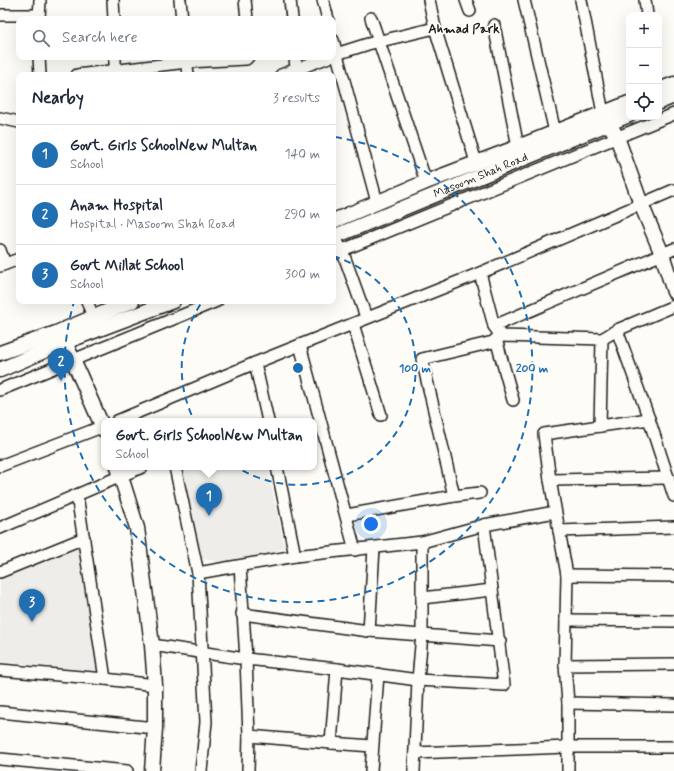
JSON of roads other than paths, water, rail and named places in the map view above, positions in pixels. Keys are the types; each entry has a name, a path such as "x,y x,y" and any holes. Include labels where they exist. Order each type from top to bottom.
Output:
{"main road":[{"path":"662,89 674,84"},
{"path":"662,101 674,96"},
{"name":"Masoom Shah Road","path":"337,235 606,118 626,104"},
{"name":"Masoom Shah Road","path":"336,220 476,162 555,132 606,118 626,115"},
{"path":"606,118 617,137 641,204 668,252 674,292"},
{"path":"0,353 56,333 125,304"},
{"path":"0,370 65,342 162,304"},
{"path":"65,342 101,421"},
{"path":"120,471 137,528 152,644 155,685 155,728 152,771"}],"street":[{"path":"39,16 40,0"},
{"path":"113,0 114,16"},
{"path":"180,0 182,16"},
{"path":"246,0 247,16"},
{"path":"290,0 292,16"},
{"path":"324,0 327,16"},
{"path":"429,0 435,28 476,162"},
{"path":"466,0 470,11"},
{"path":"524,0 555,132"},
{"path":"581,0 606,118"},
{"path":"645,0 647,12"},
{"path":"0,16 16,16"},
{"path":"371,18 426,182"},
{"path":"494,25 518,147"},
{"path":"336,55 379,42 435,28"},
{"path":"39,60 40,72"},
{"path":"115,60 115,72 187,60 188,72"},
{"path":"295,60 296,69"},
{"path":"288,72 322,60"},
{"path":"334,60 377,202"},
{"path":"338,252 674,114"},
{"path":"0,118 16,121"},
{"path":"123,418 353,324 366,317 480,273 674,190"},
{"path":"337,235 338,252 366,317"},
{"path":"0,250 2,265 16,260"},
{"path":"494,326 668,252"},
{"path":"480,273 494,326 499,337 514,400"},
{"path":"88,304 93,317"},
{"path":"0,390 210,304"},
{"path":"454,496 422,359 493,342 499,337 602,339 617,330 674,306"},
{"path":"353,324 381,415"},
{"path":"617,330 674,496"},
{"path":"600,426 602,339"},
{"path":"300,345 355,550"},
{"path":"255,363 266,418"},
{"path":"568,771 566,575 544,434 649,420"},
{"path":"0,466 101,429"},
{"path":"176,470 198,573 206,722 201,771"},
{"path":"278,470 295,556"},
{"path":"0,528 77,495 120,471"},
{"path":"550,480 669,478"},
{"path":"346,515 454,496 480,493"},
{"path":"77,495 105,679"},
{"path":"198,573 295,556 422,542 484,525 555,512"},
{"path":"152,644 246,659 418,680 504,685 500,641 484,525"},
{"path":"559,531 674,527"},
{"path":"0,572 84,538"},
{"path":"414,771 418,680 422,634 422,542"},
{"path":"369,630 374,548"},
{"path":"240,566 250,736 248,771"},
{"path":"566,575 674,576"},
{"path":"422,598 492,590"},
{"path":"242,614 369,630 500,641"},
{"path":"566,620 674,621"},
{"path":"566,665 674,664"},
{"path":"331,743 337,669"},
{"path":"0,670 155,685"},
{"path":"370,771 378,674"},
{"path":"568,703 674,705"},
{"path":"0,712 155,728"},
{"path":"250,736 372,746"},
{"path":"415,753 568,747 674,747"},
{"path":"0,759 127,771"}],"place":[{"name":"Anam Hospital","path":"61,381"},
{"name":"Govt. Girls SchoolNew Multan","path":"209,516"},
{"name":"Govt Millat School","path":"32,622"}],"district":[{"name":"Ahmad Park","path":"464,29"}]}
